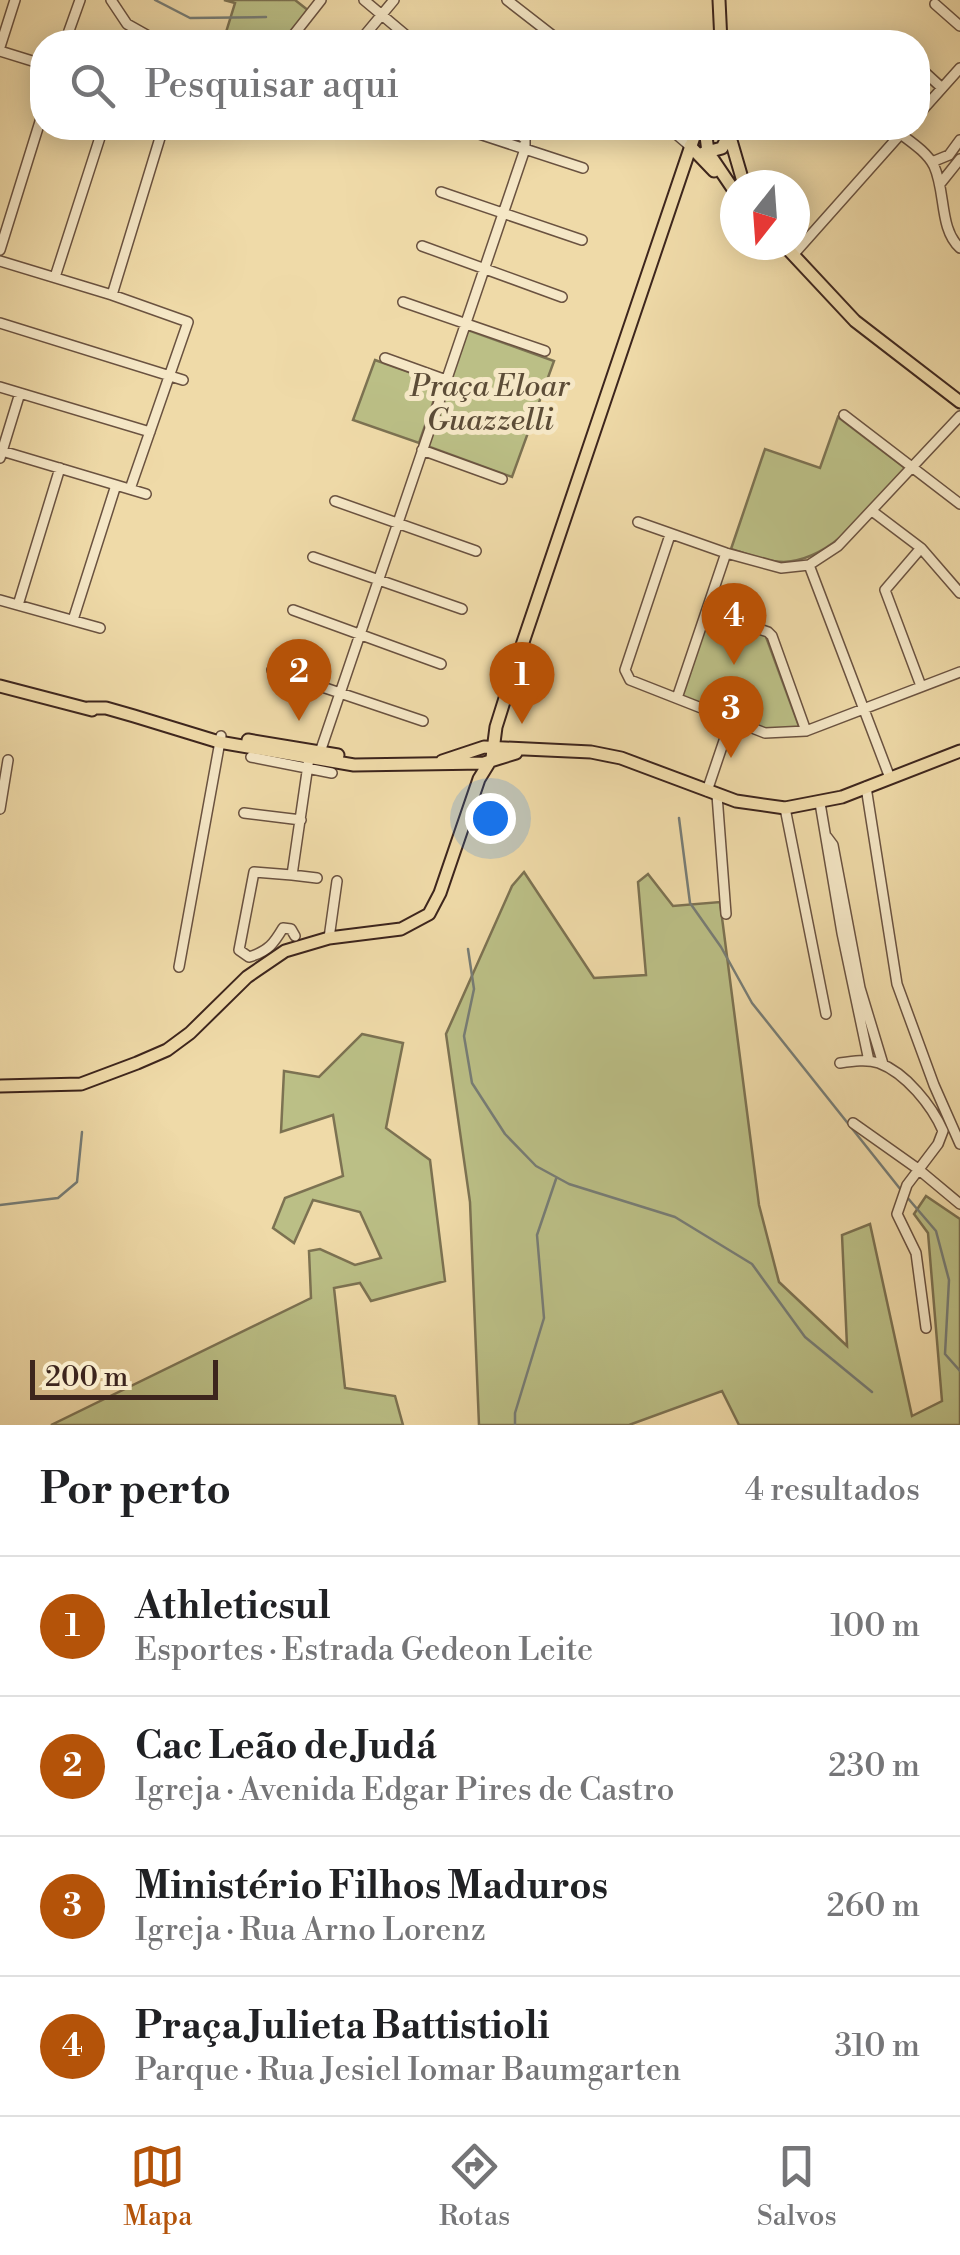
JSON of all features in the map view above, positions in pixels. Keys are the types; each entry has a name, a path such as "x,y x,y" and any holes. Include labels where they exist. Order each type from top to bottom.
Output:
{"main road":[{"path":"719,0 720,30"},
{"path":"0,1086 81,1084 168,1050 273,957 298,945 328,938 401,929 430,914 483,762 493,748 496,727 682,169 696,140"},
{"path":"699,140 722,170"},
{"path":"704,140 725,146 726,140"},
{"path":"730,140 734,170"},
{"path":"797,260 855,322 960,402"},
{"path":"1,686 314,759 371,764 483,762 525,750"},
{"path":"478,748 496,727"},
{"path":"478,748 483,762"},
{"path":"442,761 478,748 592,752 621,758 736,802 785,808 820,803 960,751"}],"street":[{"path":"15,0 0,49 30,60"},
{"path":"69,30 80,0"},
{"path":"111,0 136,30"},
{"path":"302,0 314,10"},
{"path":"298,30 321,0"},
{"path":"364,0 400,30"},
{"path":"369,30 394,0"},
{"path":"507,0 546,30"},
{"path":"935,4 960,26"},
{"path":"930,102 960,68"},
{"path":"930,77 942,88"},
{"path":"0,250 34,140"},
{"path":"55,278 98,140"},
{"path":"112,294 159,140"},
{"path":"496,140 583,168"},
{"path":"292,875 314,759 525,150 525,140"},
{"path":"810,226 891,140"},
{"path":"910,140 932,162 940,184 948,235 960,248"},
{"path":"932,162 949,155 960,140"},
{"path":"940,184 960,158"},
{"path":"441,192 582,240"},
{"path":"422,246 562,296"},
{"path":"0,261 112,294 188,322 177,379 150,432 130,489"},
{"path":"403,302 545,351"},
{"path":"0,323 177,379"},
{"path":"385,358 446,380"},
{"path":"0,387 150,432"},
{"path":"20,393 1,454 146,494"},
{"path":"844,415 960,504"},
{"path":"638,522 782,568 809,565 838,546 960,416"},
{"path":"422,450 502,479"},
{"path":"18,605 60,468"},
{"path":"73,620 116,485"},
{"path":"334,501 476,551"},
{"path":"872,511 921,548 960,593"},
{"path":"670,535 626,676 765,733 806,731 960,672"},
{"path":"921,548 885,590 921,686"},
{"path":"678,698 726,553"},
{"path":"313,557 462,609"},
{"path":"809,565 890,778"},
{"path":"0,600 100,628"},
{"path":"293,610 441,664"},
{"path":"707,611 772,636 806,731"},
{"path":"272,670 423,720"},
{"path":"726,914 712,793 731,720"},
{"path":"179,967 220,739"},
{"path":"251,757 314,759 332,773"},
{"path":"0,809 8,760"},
{"path":"866,787 898,984 960,1144"},
{"path":"820,803 828,860 882,1064"},
{"path":"785,808 826,1014"},
{"path":"244,813 300,820"},
{"path":"295,936 291,928 283,928 277,943 254,956 239,950 254,872 317,878"},
{"path":"328,938 337,881"},
{"path":"846,933 868,1061"},
{"path":"840,1062 882,1064 923,1097 933,1108 943,1131 938,1144 907,1185 898,1214 916,1253 926,1328"},
{"path":"853,1123 918,1168 960,1204"}],"green space":[{"path":"224,0 295,0 309,11 293,30 227,30 235,3"},
{"name":"Praça Eloar Guazzelli","path":"468,330 554,361 512,477 427,446"},
{"path":"375,360 440,383 419,443 353,420"},
{"path":"838,417 905,468 852,527 821,551 784,562 731,549 765,449 820,468"},
{"path":"709,615 765,634 800,729 765,729 681,696"},
{"path":"524,872 594,978 646,975 638,882 648,874 673,906 720,902 759,1205 779,1282 847,1346 842,1235 870,1224 912,1416 942,1401 928,1233 914,1214 926,1196 960,1219 960,1425 739,1425 722,1391 629,1425 479,1425 470,1202 446,1034 512,886"},
{"path":"362,1034 403,1043 386,1128 430,1160 445,1281 371,1301 360,1283 334,1288 345,1388 395,1396 403,1425 51,1425 311,1298 309,1251 320,1249 355,1265 381,1258 360,1212 313,1200 294,1243 273,1228 285,1198 343,1176 333,1115 281,1132 284,1071 319,1077"}],"waterway":[{"path":"155,0 190,18 266,17"},
{"path":"679,818 690,903 721,947 752,1003 901,1190"},
{"path":"468,949 474,989 464,1036 472,1083 505,1134 536,1166 569,1184 675,1217 752,1264 805,1337 872,1392"},
{"path":"0,1205 58,1198 77,1182 82,1132"},
{"path":"515,1425 515,1413 544,1318 537,1235 556,1179"},
{"path":"906,1196 936,1231 949,1280 945,1354 960,1371"}],"place":[{"name":"Praça Julieta Battistioli","path":"734,665"},
{"name":"Cac Leão de Judá","path":"299,721"},
{"name":"Athleticsul","path":"522,724"},
{"name":"Ministério Filhos Maduros","path":"731,758"}]}
